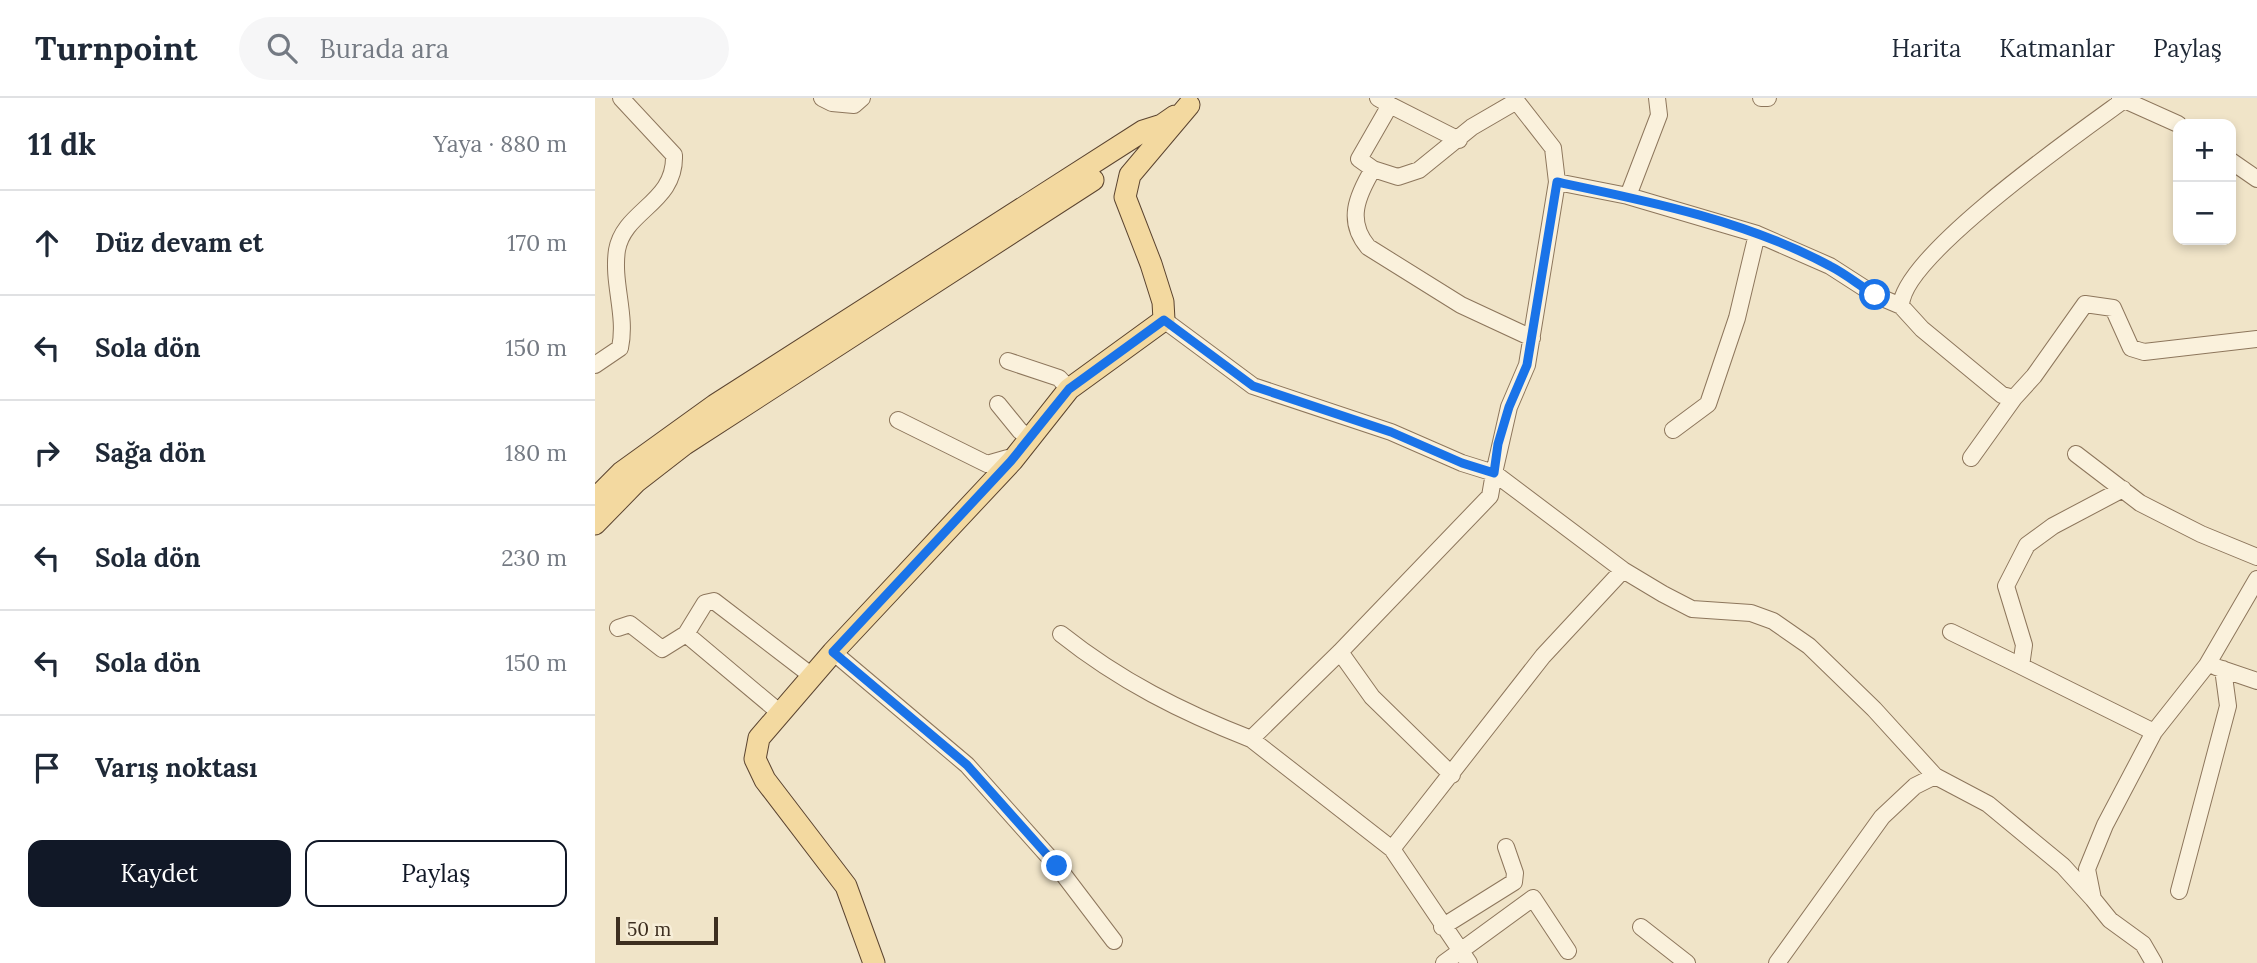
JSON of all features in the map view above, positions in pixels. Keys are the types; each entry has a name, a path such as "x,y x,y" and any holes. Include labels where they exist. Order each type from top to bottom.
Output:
{"main road":[{"path":"595,499 622,472 715,405 1143,131 1162,125 1194,102"},
{"path":"874,963 846,886 765,780 755,759 759,738 833,652 1011,461 1069,389 1164,320 1163,302 1151,264 1125,198 1130,175 1194,102"},
{"path":"595,524 636,482 685,444 998,245 1152,142 1162,125"}],"street":[{"path":"595,365 620,348 624,327 617,251 623,234 663,191 674,173 674,155 621,98"},
{"path":"822,98 832,103 854,105 862,98"},
{"path":"1628,197 1659,115 1657,98"},
{"path":"1761,98 1768,98"},
{"path":"1902,306 1902,295 1939,247 2044,157 2122,99 2173,122"},
{"path":"1251,739 1340,652 1490,496 1498,444 1509,407 1527,365 1532,338 1557,182 1553,148 1514,100 1472,127 1459,140 1419,170 1398,177 1373,169 1359,159 1384,101 1459,140"},
{"path":"2236,164 2257,179"},
{"path":"1373,169 1356,206 1357,234 1368,247 1461,305 1532,338"},
{"path":"1557,182 1628,197 1757,234 1830,266 1875,295 1902,306 1921,329 2002,395 2014,398"},
{"path":"1674,430 1708,404 1737,318 1757,234"},
{"path":"1971,458 2085,304 2113,308 2131,348 2144,352 2257,338"},
{"path":"1164,320 1253,386 1391,432 1462,463 1494,473 1623,570 1692,609 1751,613 1773,621 1809,646 1874,709 1935,776 1988,804 2063,866 2110,920 2143,944 2154,963"},
{"path":"1008,361 1059,378 1069,389"},
{"path":"998,404 1020,431 1031,438"},
{"path":"898,420 987,464 1008,458 1011,461"},
{"path":"2077,454 2140,503 2201,534 2257,557"},
{"path":"2021,666 2024,645 2006,586 2027,545 2053,526 2123,489"},
{"path":"1392,849 1543,656 1623,570"},
{"path":"2092,898 2087,869 2105,825 2154,732 2215,667 2257,579"},
{"path":"618,628 630,624 662,649 686,634 705,603 714,601 812,676"},
{"path":"1951,632 2154,732"},
{"path":"686,634 779,712"},
{"path":"1061,634 1103,667 1155,697 1251,739 1392,849 1442,927 1465,957"},
{"path":"833,652 967,765 1057,866 1114,941"},
{"path":"1340,652 1373,697 1452,775"},
{"path":"2215,667 2257,681"},
{"path":"2179,891 2228,706 2215,667"},
{"path":"1777,963 1882,817 1915,786 1935,776"},
{"path":"1442,927 1514,882 1515,873 1506,847"},
{"path":"1444,963 1465,957 1533,898 1568,951"},
{"path":"1641,927 1688,963"}],"route":[{"path":"1057,866 967,765 833,652 1011,461 1069,389 1153,331 1164,320 1253,386 1289,401 1391,432 1462,463 1494,473 1498,444 1509,407 1527,365 1557,182 1628,197 1757,234 1830,266 1875,295"}]}
